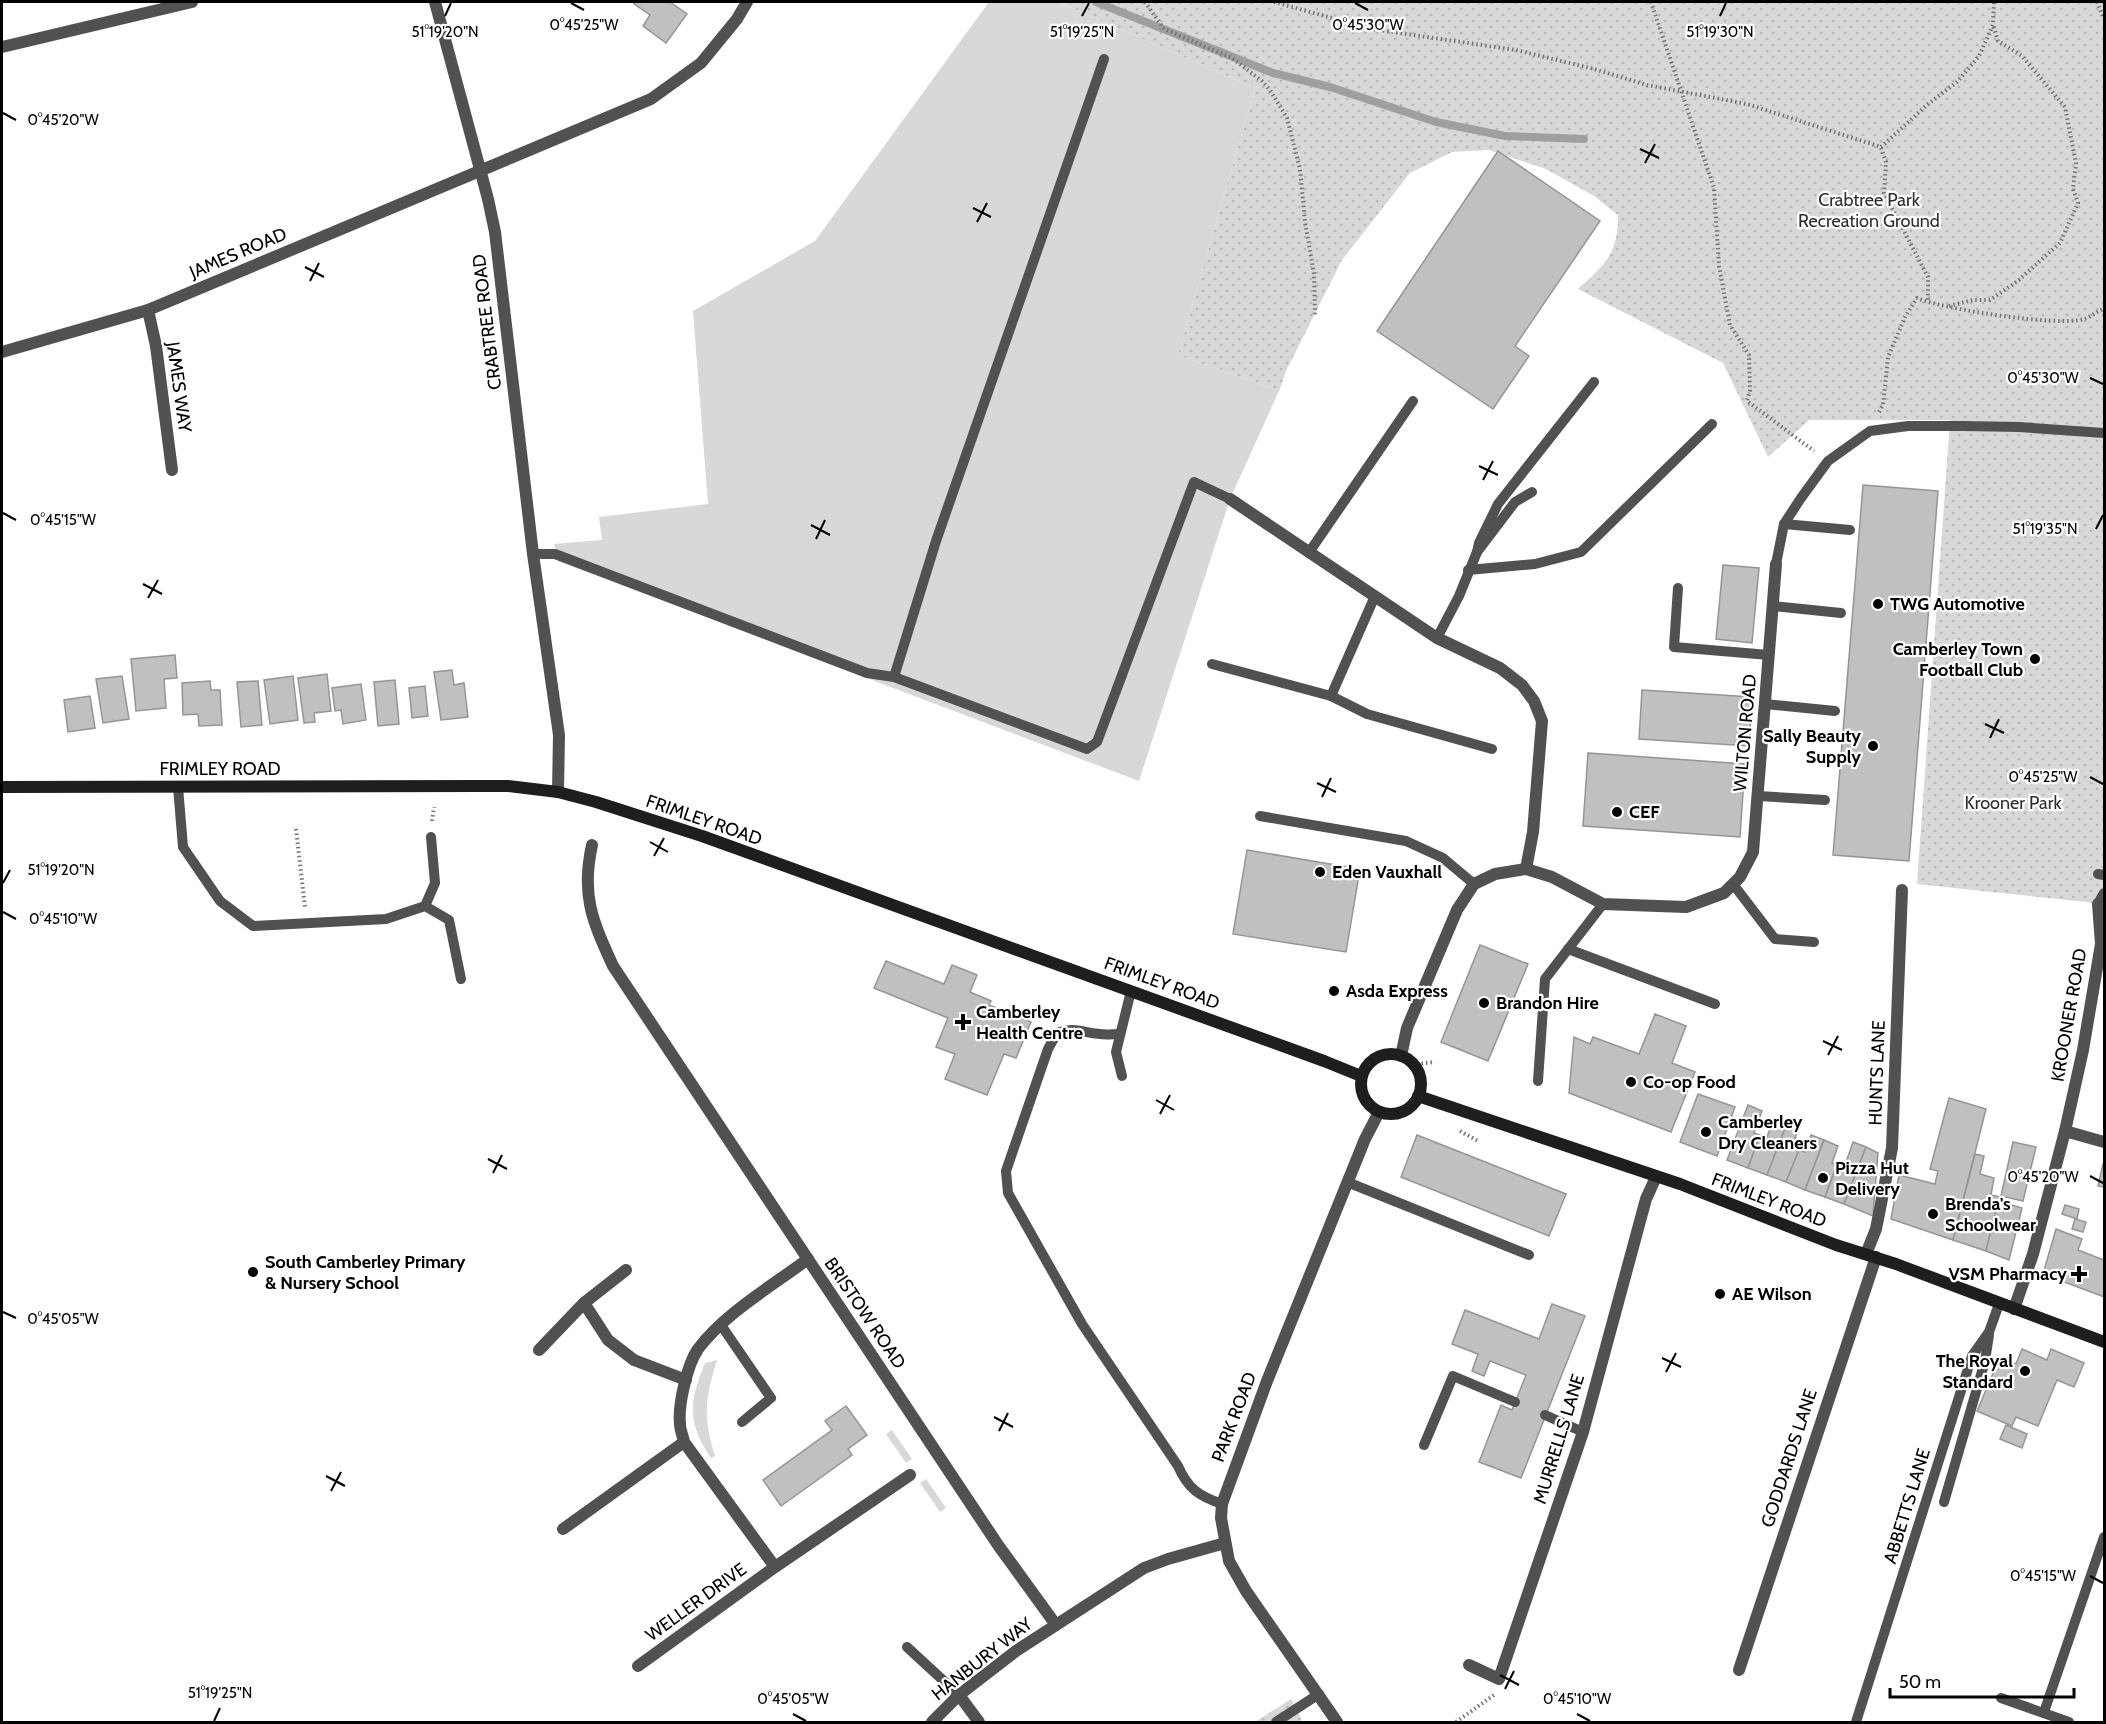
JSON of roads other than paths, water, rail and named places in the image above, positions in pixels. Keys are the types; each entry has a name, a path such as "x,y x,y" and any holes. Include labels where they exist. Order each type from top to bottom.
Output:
{"main road":[{"name":"FRIMLEY ROAD","path":"2,787 487,786 558,792 702,837 1361,1076"},
{"path":"1383,1055 1401,1056 1413,1064 1419,1073 1421,1084 1419,1096 1405,1111 1384,1114 1371,1108 1364,1100 1361,1076 1365,1066 1373,1059 1383,1055"},
{"name":"FRIMLEY ROAD","path":"1419,1096 1656,1176 1836,1245 2044,1318 2104,1342"}],"street":[{"path":"2,47 192,2"},
{"name":"CRABTREE ROAD","path":"435,2 495,232 533,554 559,735 558,792"},
{"path":"480,170 651,99 701,63 737,19 747,2"},
{"name":"JAMES ROAD","path":"2,350 148,310 480,170"},
{"name":"JAMES WAY","path":"148,310 156,346 172,470"},
{"path":"1230,499 1437,638 1500,668 1522,685 1534,701 1542,721 1533,832 1526,869"},
{"name":"WILTON ROAD","path":"1474,884 1496,874 1526,869 1552,877 1603,904 1686,907 1724,893 1740,877 1753,852 1776,564"},
{"name":"BRISTOW ROAD","path":"592,845 587,868 589,904 596,928 613,966 998,1545 1056,1625"},
{"path":"1401,1056 1407,1028 1457,910 1474,884"},
{"name":"HUNTS LANE","path":"1871,1256 1892,1148 1902,890"},
{"name":"KROONER ROAD","path":"2014,1309 2033,1254 2083,1050 2101,944 2102,898"},
{"name":"PARK ROAD","path":"1337,1722 1246,1591 1229,1562 1221,1518 1222,1504 1267,1381 1347,1182 1379,1112"},
{"path":"2065,1131 2104,1142"},
{"name":"MURRELLS LANE","path":"1468,1665 1499,1679 1583,1432 1646,1199 1656,1176"},
{"name":"GODDARDS LANE","path":"1739,1670 1871,1256"},
{"name":"WELLER DRIVE","path":"775,1567 684,1442 680,1426 680,1412 686,1380 698,1350 721,1325 808,1259"},
{"path":"539,1350 584,1303 626,1270"},
{"path":"584,1303 608,1340 634,1360 686,1380"},
{"path":"563,1529 684,1442"},
{"name":"WELLER DRIVE","path":"638,1666 775,1567 910,1475"},
{"path":"1056,1625 1144,1568 1225,1543"},
{"name":"HANBURY WAY","path":"932,1722 959,1695 1016,1651 1056,1625"},
{"path":"959,1695 979,1722"}],"lane":[{"path":"894,677 936,541 1104,59"},
{"path":"1477,552 1498,504 1594,382"},
{"path":"1310,551 1413,401"},
{"path":"1468,570 1535,564 1581,552 1712,424"},
{"name":"WILTON ROAD","path":"1776,564 1784,524 1828,461 1870,431 1908,426 2019,427 2104,433"},
{"path":"533,554 555,554 867,673 894,677 1087,749 1097,742 1194,482 1230,499"},
{"path":"1437,638 1459,596 1477,552 1515,502 1532,492"},
{"path":"1784,524 1850,530"},
{"path":"1678,588 1674,647 1769,655"},
{"path":"1331,696 1375,596"},
{"path":"1773,606 1841,613"},
{"path":"1212,664 1331,696 1367,714 1492,749"},
{"path":"1765,704 1835,711"},
{"path":"178,787 183,847 220,901 253,926 386,919 425,906 435,883 431,837"},
{"path":"1758,796 1825,800"},
{"path":"1260,816 1406,841 1443,858 1474,884"},
{"path":"1733,884 1775,939 1814,942"},
{"path":"1538,1081 1545,979 1603,904"},
{"path":"425,906 449,920 461,979"},
{"path":"1568,949 1715,1004"},
{"path":"1122,1076 1116,1052 1131,991"},
{"path":"1120,1034 1098,1034 1070,1029 1057,1033 1048,1049 1006,1171 1008,1193 1082,1324 1178,1466 1184,1479 1201,1496 1222,1504"},
{"path":"1347,1182 1529,1254"},
{"name":"ABBETTS LANE","path":"1856,1722 1972,1356 1989,1332 1999,1304"},
{"path":"721,1325 771,1398 742,1422"},
{"path":"1944,1502 1985,1361 1989,1332"},
{"path":"1424,1445 1453,1376 1515,1402"},
{"path":"1545,1415 1583,1432"},
{"path":"2044,1712 2104,1537"},
{"path":"907,1647 959,1695"},
{"path":"1276,1722 1319,1694"},
{"path":"2001,1698 2069,1722"}],"waterway":[{"path":"1096,2 1273,73 1330,87 1436,122 1505,136 1584,139"}],"place":[{"name":"TWG Automotive","path":"1878,604"},
{"name":"Camberley Town Football Club","path":"2035,659"},
{"name":"Sally Beauty Supply","path":"1873,746"},
{"name":"CEF","path":"1617,812"},
{"name":"Eden Vauxhall","path":"1320,872"},
{"name":"Asda Express","path":"1334,991"},
{"name":"Brandon Hire","path":"1484,1003"},
{"name":"Camberley Health Centre","path":"963,1022"},
{"name":"Co-op Food","path":"1631,1082"},
{"name":"Camberley Dry Cleaners","path":"1706,1132"},
{"name":"Pizza Hut Delivery","path":"1823,1178"},
{"name":"Brenda's Schoolwear","path":"1933,1214"},
{"name":"South Camberley Primary & Nursery School","path":"253,1272"},
{"name":"VSM Pharmacy","path":"2079,1274"},
{"name":"AE Wilson","path":"1720,1294"},
{"name":"The Royal Standard","path":"2025,1371"}],"park label":[{"name":"Crabtree Park Recreation Ground","path":"1869,210"},
{"name":"Krooner Park","path":"2013,803"}]}
